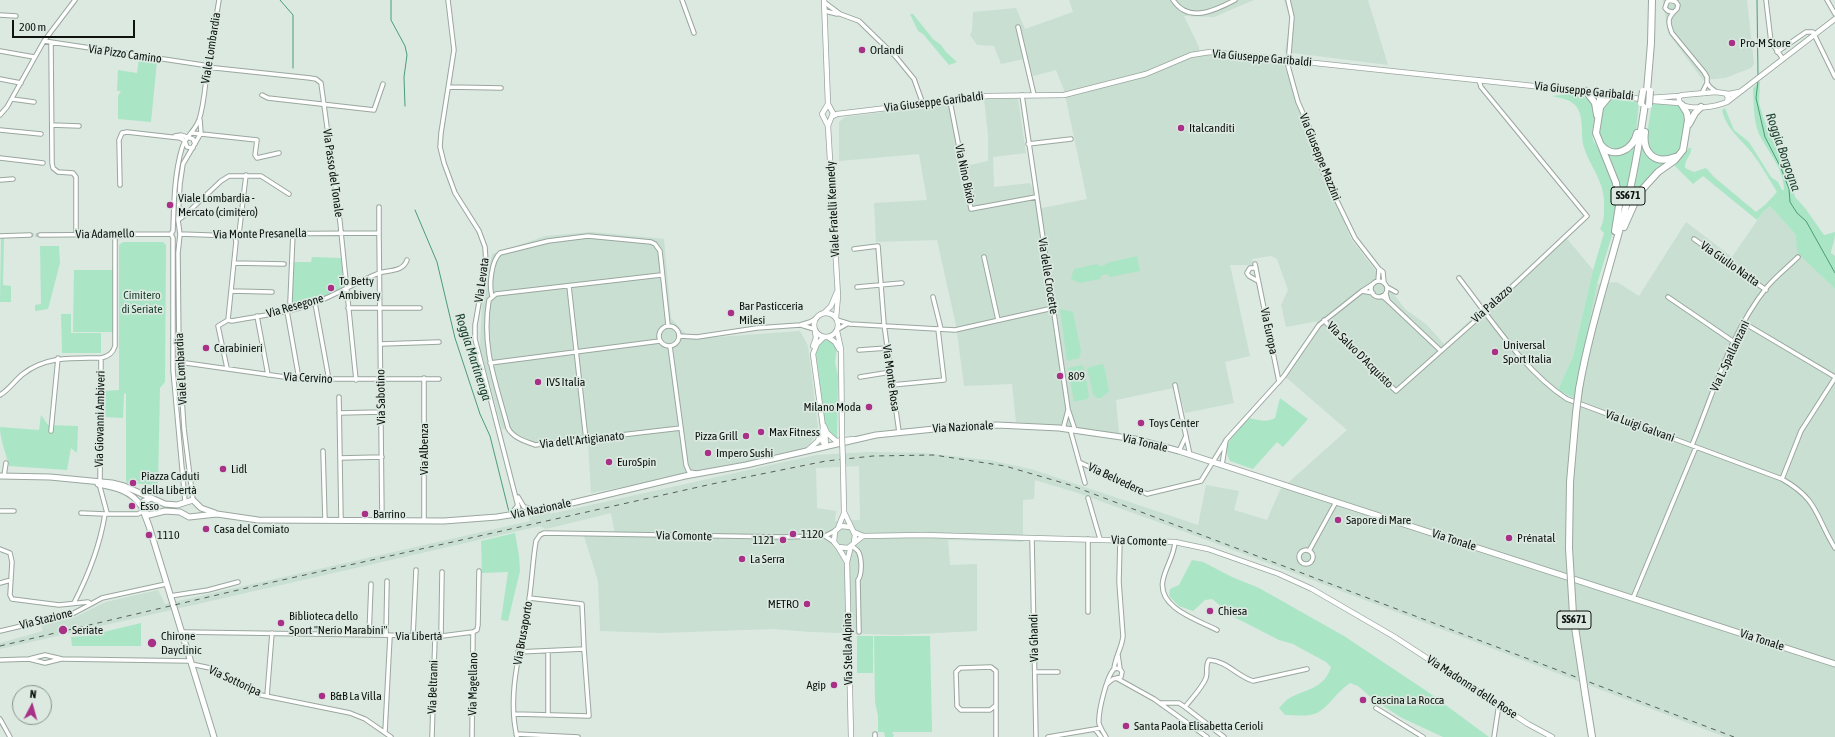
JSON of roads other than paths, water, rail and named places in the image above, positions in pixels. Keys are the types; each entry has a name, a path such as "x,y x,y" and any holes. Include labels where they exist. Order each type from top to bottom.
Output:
{"highway":[{"name":"SS671","path":"1592,737 1573,614 1569,548 1570,482 1579,389 1589,339 1637,159 1647,91 1652,0"},
{"path":"1586,91 1598,106"},
{"path":"1600,93 1596,133 1598,142 1612,170 1616,183 1619,206 1603,287"},
{"path":"1598,106 1611,94"},
{"path":"1598,142 1609,151 1624,151 1631,147 1637,133 1645,102"},
{"path":"1645,102 1644,139 1648,152 1653,156 1666,160 1678,156"},
{"path":"1680,104 1687,113 1688,127"},
{"path":"1603,287 1629,214 1639,193 1658,172 1678,156 1683,150 1688,127 1695,112 1701,107"},
{"name":"SS671","path":"1585,694 1592,715 1596,737"}],"main road":[{"name":"Via Nazionale","path":"193,500 205,510 218,514 258,520 454,521 509,516 547,509 686,476 703,474 857,439 899,432 997,425 1072,430"},
{"name":"Via Tonale","path":"1072,430 1135,439 1190,454 1835,664"},
{"path":"2,476 100,484 120,489 133,495 149,515 156,513"},
{"path":"28,478 100,481 124,486 152,498 161,504 174,505 193,500"},
{"path":"152,498 144,500 142,508 149,526 214,737"},
{"path":"149,526 159,506 157,501"},
{"path":"196,515 199,504"},
{"name":"Via Nazionale","path":"156,513 180,512 189,517 196,515 218,514"}],"street":[{"path":"0,115 12,99 44,41 75,0"},
{"name":"Viale Lombardia","path":"193,500 184,429 179,362 178,220 180,184 183,164 201,133 200,119 208,71 206,67 209,61 219,0"},
{"name":"Via Levata","path":"448,0 454,44 449,87 440,140 441,153 455,193 479,231 485,247 486,263 475,325 475,339 520,514"},
{"path":"682,0 694,34"},
{"path":"1173,0 1182,9 1201,14 1214,11 1235,0"},
{"name":"Via Giuseppe Mazzini","path":"1288,0 1292,17 1288,66 1298,102 1310,129 1324,172 1355,238 1383,272 1384,282 1387,287"},
{"path":"1672,12 1666,10 1665,6 1670,0 1676,2 1678,6 1677,9 1672,12 1669,20 1672,33 1707,77 1707,83 1702,93"},
{"path":"1766,0 1769,36 1777,52 1783,59"},
{"path":"1827,0 1835,14"},
{"path":"824,1 828,104 832,114"},
{"path":"824,1 840,14"},
{"path":"825,11 840,14 859,21 896,57 914,79 923,104"},
{"path":"0,14 16,16"},
{"name":"Via Giuseppe Garibaldi","path":"832,114 987,96 1064,95 1146,74 1200,53 1221,52 1586,91 1611,94 1645,102 1654,101 1701,107 1727,102 1835,19"},
{"path":"1018,27 1034,95"},
{"path":"1777,52 1806,32 1813,32 1835,77"},
{"name":"Via Pizzo Camino","path":"44,41 202,65 206,67"},
{"path":"51,43 53,168 58,172 73,173 76,177 76,234"},
{"path":"0,51 34,57"},
{"name":"Via Passo del Tonale","path":"206,67 316,79 321,83 341,234 356,380"},
{"path":"0,79 21,82"},
{"name":"Via Palazzo","path":"1396,391 1485,312 1587,216 1481,87 1479,80"},
{"path":"1707,83 1712,90 1716,92"},
{"path":"262,95 268,98 374,110 383,84"},
{"path":"449,87 502,88"},
{"name":"Via Giuseppe Garibaldi","path":"1645,102 1702,93 1716,92 1726,94 1740,91"},
{"path":"1726,94 1728,97 1727,102"},
{"name":"Via delle Crocette","path":"1022,95 1068,409 1085,483"},
{"path":"1679,96 1680,104"},
{"path":"12,99 34,102"},
{"name":"Via Nino Bixio","path":"950,101 971,209 1036,197"},
{"path":"828,104 822,114 823,118 827,120 832,114"},
{"path":"824,111 828,109 832,114"},
{"name":"Viale Fratelli Kennedy","path":"832,114 828,126 838,291 837,330 840,352 844,512 850,527"},
{"name":"Viale Fratelli Kennedy","path":"823,118 828,126"},
{"name":"Viale Lombardia","path":"172,232 174,184 186,139 194,131 200,119"},
{"path":"52,125 79,126"},
{"path":"0,130 42,134"},
{"path":"120,185 119,140 122,133 127,132 170,137 181,135 186,139 193,139 195,144"},
{"path":"191,133 257,140 255,156 257,158 279,153"},
{"path":"186,139 187,147 193,148"},
{"path":"1028,144 1071,140"},
{"path":"0,158 43,163"},
{"path":"227,368 218,326 228,320 236,242 246,175"},
{"path":"178,220 221,181 229,176 261,176 289,194"},
{"path":"0,180 13,179"},
{"name":"Via Sabotino","path":"379,207 381,273 382,520"},
{"path":"172,232 179,234 173,238 172,232"},
{"name":"Via Adamello","path":"40,235 172,232"},
{"path":"293,233 289,310 299,379"},
{"name":"Via Monte Presanella","path":"179,234 237,235 293,233 380,233"},
{"path":"0,395 30,368 58,358 101,358 111,353 115,346 116,234"},
{"path":"0,236 30,235"},
{"name":"Via dell'Artigianato","path":"661,275 660,251 655,244 651,242 588,236 548,241 500,253 497,256 492,282 492,296 489,300 485,329 490,363 508,428 515,436 535,445 681,428"},
{"name":"Viale Lombardia","path":"173,238 173,336 177,424 185,501"},
{"name":"Via Giulio Natta","path":"1694,239 1766,290"},
{"name":"Via Monte Rosa","path":"854,248 878,246 884,324 899,432"},
{"path":"984,257 998,320"},
{"name":"Via L. Spallanzani","path":"1633,598 1734,342 1744,323 1766,290 1798,257"},
{"name":"Via Resegone","path":"228,320 232,321 289,310 315,303 381,273 399,269 406,264 407,260"},
{"path":"234,263 284,264"},
{"name":"Via Europa","path":"1255,264 1279,382"},
{"name":"Via Europa","path":"1256,268 1250,268 1247,273 1249,276 1258,281"},
{"path":"1378,281 1379,269"},
{"path":"492,296 661,275 668,325"},
{"name":"Via Luigi Galvani","path":"1459,278 1531,370 1552,390 1567,399 1782,479 1798,488 1810,500 1835,548"},
{"path":"1324,320 1373,284 1378,281 1384,282"},
{"path":"856,287 902,283"},
{"path":"1372,293 1373,284"},
{"path":"569,286 586,440"},
{"path":"1362,291 1372,293 1378,297 1385,294 1396,292 1387,287 1385,294 1388,301 1441,351"},
{"path":"231,290 272,292"},
{"path":"679,336 697,337 757,328 800,325 810,322 819,314 825,312 831,306 838,291"},
{"path":"892,385 944,380 940,329 932,297"},
{"path":"1668,297 1734,342"},
{"path":"315,303 329,380"},
{"path":"348,308 420,308"},
{"path":"813,354 817,344 844,324 884,324 955,330 1053,308"},
{"path":"825,312 830,313 837,319 850,324"},
{"path":"257,316 268,374"},
{"path":"815,318 814,330 816,338 812,350 823,425 827,438 826,446"},
{"name":"Via Belvedere","path":"1080,462 1147,494 1198,482 1203,479 1227,439 1279,382 1324,320"},
{"name":"Via Salvo D'Acquisto","path":"1324,320 1335,333 1396,391"},
{"path":"1744,323 1835,377 1801,431 1782,479"},
{"path":"490,363 660,341 665,345 670,346 677,342 679,336 676,329 668,325"},
{"path":"660,341 660,331 668,325"},
{"path":"800,325 814,330 818,335 826,337 834,342 840,352"},
{"path":"173,336 178,333"},
{"path":"381,344 439,342"},
{"path":"670,346 687,469 686,476"},
{"path":"859,350 887,348"},
{"path":"51,431 58,358"},
{"name":"Via Giovanni Ambiveri","path":"100,481 101,358"},
{"name":"Via Cervino","path":"179,362 299,379 439,379"},
{"path":"860,377 891,372"},
{"name":"Via Albenza","path":"424,378 424,521"},
{"path":"1175,385 1190,454"},
{"path":"339,397 341,520"},
{"name":"Via delle Crocette","path":"1063,429 1068,409"},
{"path":"339,413 381,412"},
{"path":"177,424 180,424 184,429"},
{"path":"807,451 818,441 823,425"},
{"name":"Via Nazionale","path":"823,425 827,434 836,442 848,439 857,439"},
{"path":"1179,451 1183,446 1186,433"},
{"path":"1222,465 1227,439"},
{"path":"323,451 325,520"},
{"path":"340,458 382,457"},
{"path":"2,476 6,463"},
{"path":"687,469 693,473 703,474"},
{"path":"182,470 186,472 189,470"},
{"path":"74,603 100,546 106,514 100,487"},
{"name":"Via Levata","path":"516,494 522,506"},
{"path":"1088,498 1100,539"},
{"path":"1309,551 1336,502"},
{"path":"509,516 518,505"},
{"path":"520,514 522,506 527,509 547,509"},
{"path":"81,513 138,514 142,508"},
{"path":"0,511 14,511"},
{"name":"Viale Fratelli Kennedy","path":"837,530 844,512"},
{"path":"825,536 834,542 838,547 846,549 863,536 854,532 850,527 844,525 837,530 834,542"},
{"name":"Via Comonte","path":"544,534 752,537 825,536 837,530"},
{"path":"854,532 852,545 859,553 861,562 860,577 858,580 859,632"},
{"name":"Via Brusaporto","path":"517,736 514,714 518,652 529,598 536,541 540,535 544,534"},
{"name":"Via Comonte","path":"863,536 923,535 1175,542 1208,549 1296,581 1394,636"},
{"name":"Via Ghandi","path":"1032,538 1036,737"},
{"path":"1088,539 1088,612"},
{"path":"1106,737 1099,723 1100,713 1107,684 1114,669 1116,659 1123,642 1119,582 1120,540"},
{"path":"1175,542 1175,552 1163,579 1164,595 1168,602 1176,608 1217,630"},
{"name":"Via Stella Alpina","path":"851,737 847,562 852,545"},
{"name":"Via Stella Alpina","path":"838,547 847,562"},
{"path":"0,549 10,553 12,562 10,595 12,599 40,604 59,605 88,602 91,604"},
{"path":"413,636 416,570"},
{"path":"473,632 477,630 478,625 479,571"},
{"path":"441,636 442,572"},
{"path":"0,583 11,580"},
{"path":"385,732 388,635 387,581"},
{"path":"170,596 208,590 238,582"},
{"name":"Via Stazione","path":"0,630 72,614 102,598 166,584"},
{"path":"369,635 371,584"},
{"path":"514,714 589,716 582,604 529,598"},
{"name":"Via Libertà","path":"181,632 441,636 473,632"},
{"name":"Via Magellano","path":"472,737 473,632"},
{"path":"267,696 272,633"},
{"name":"Via Beltrami","path":"432,737 435,636"},
{"name":"Via Madonna delle Rose","path":"1394,636 1528,724 1552,737"},
{"path":"518,652 584,650"},
{"path":"548,651 548,715"},
{"path":"1119,652 1118,658 1120,669 1122,675 1130,685"},
{"path":"0,660 29,659 45,655 62,659"},
{"path":"38,656 38,662"},
{"path":"52,657 53,662"},
{"path":"29,659 45,663 62,659"},
{"name":"Via Sottoripa","path":"62,659 191,662 210,668 261,695 350,713 365,719 391,737"},
{"path":"1185,706 1204,683 1207,676 1207,662 1209,660 1226,664 1253,681 1307,669"},
{"path":"996,706 990,710 961,710 957,706 956,672 960,668 991,667 996,671 996,706 996,737"},
{"path":"1114,669 1120,669"},
{"path":"1035,672 1058,672"},
{"path":"1111,674 1116,679 1130,685 1161,703 1207,737"},
{"path":"1107,684 1122,675"},
{"path":"1161,703 1180,703 1224,737"},
{"path":"1494,737 1499,704"},
{"path":"1376,708 1423,737"},
{"path":"990,710 996,715"},
{"path":"0,719 10,737"},
{"path":"1048,737 1101,728"},
{"path":"1095,729 1101,737"},
{"path":"517,736 578,737"}],"waterway":[{"path":"280,0 293,15 293,68"},
{"name":"Roggia Martinenga","path":"391,0 391,20 405,46 407,55 404,77 405,106"},
{"name":"Roggia Borgogna","path":"1757,0 1758,75"},
{"name":"Roggia Borgogna","path":"1758,81 1756,98 1765,137 1781,168 1789,189 1790,202 1797,213 1806,221 1835,273"},
{"name":"Roggia Martinenga","path":"415,210 437,262 455,338 480,414 490,436 509,512"}],"tunnel":[{"path":"30,235 40,235"}],"railway":[{"path":"0,646 251,587 712,484 826,461 873,456 934,455 1005,466 1070,485 1734,737"}],"place":[{"name":"Pro-M Store","path":"1732,43"},
{"name":"Orlandi","path":"862,50"},
{"name":"Italcanditi","path":"1181,128"},
{"name":"Viale Lombardia - Mercato (cimitero)","path":"170,205"},
{"name":"To Betty Ambivery","path":"331,288"},
{"name":"Bar Pasticceria Milesi","path":"731,313"},
{"name":"Carabinieri","path":"206,348"},
{"name":"Universal Sport Italia","path":"1495,352"},
{"name":"809","path":"1060,376"},
{"name":"IVS Italia","path":"538,382"},
{"name":"Milano Moda","path":"869,407"},
{"name":"Toys Center","path":"1141,423"},
{"name":"Max Fitness","path":"761,432"},
{"name":"Pizza Grill","path":"746,436"},
{"name":"Impero Sushi","path":"708,453"},
{"name":"EuroSpin","path":"609,462"},
{"name":"Lidl","path":"223,469"},
{"name":"Piazza Caduti della Libertà","path":"133,483"},
{"name":"Esso","path":"132,506"},
{"name":"Barrino","path":"365,514"},
{"name":"Sapore di Mare","path":"1338,520"},
{"name":"Casa del Comiato","path":"206,529"},
{"name":"1120","path":"793,534"},
{"name":"1110","path":"149,535"},
{"name":"Prénatal","path":"1509,538"},
{"name":"1121","path":"783,540"},
{"name":"La Serra","path":"742,559"},
{"name":"METRO","path":"807,604"},
{"name":"Chiesa","path":"1210,611"},
{"name":"Biblioteca dello Sport \"Nerio Marabini\"","path":"281,623"},
{"name":"Seriate","path":"63,630"},
{"name":"Chirone Dayclinic","path":"152,643"},
{"name":"Agip","path":"834,685"},
{"name":"B&B La Villa","path":"322,696"},
{"name":"Cascina La Rocca","path":"1363,700"},
{"name":"Santa Paola Elisabetta Cerioli","path":"1126,726"}],"park label":[{"name":"Cimitero di Seriate","path":"142,302"}]}
